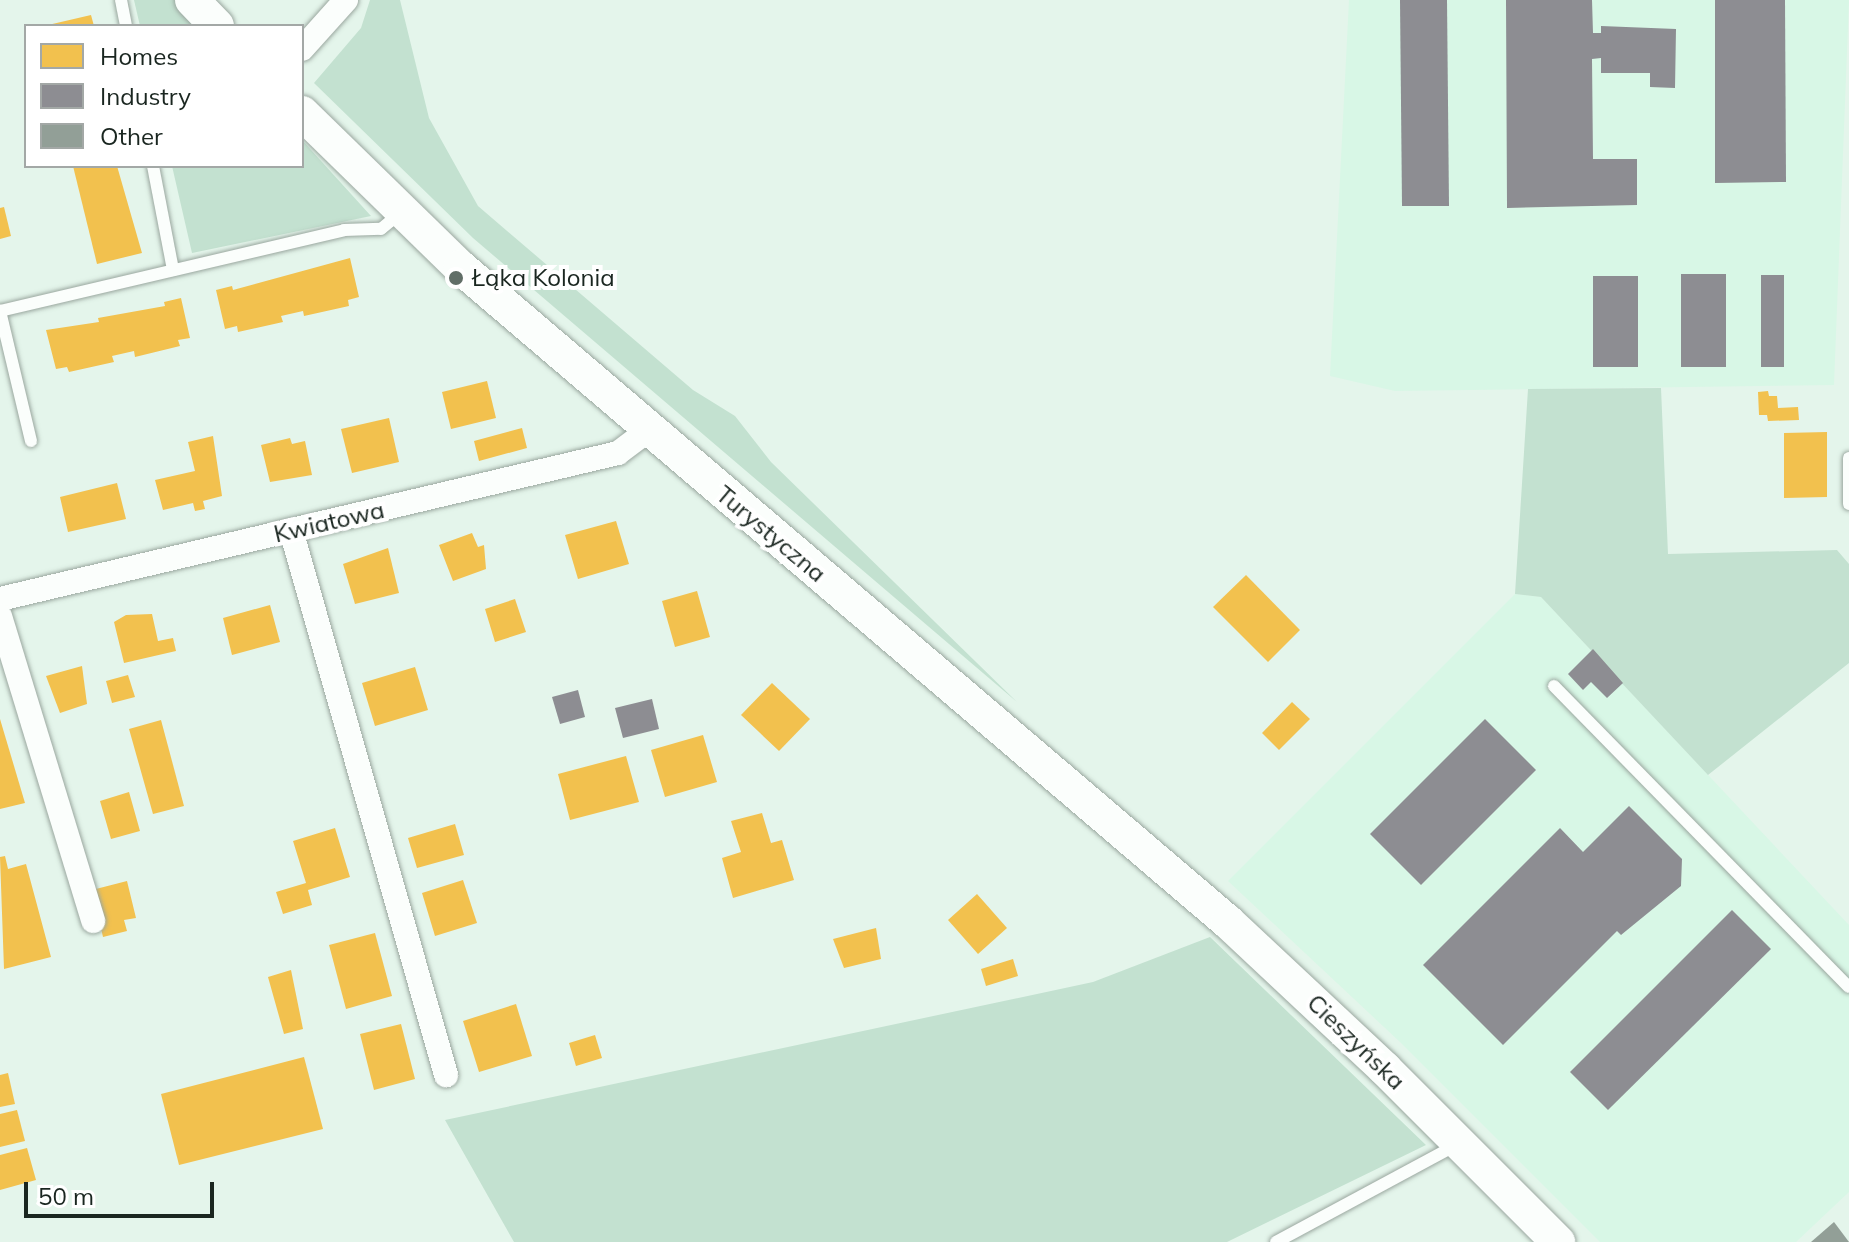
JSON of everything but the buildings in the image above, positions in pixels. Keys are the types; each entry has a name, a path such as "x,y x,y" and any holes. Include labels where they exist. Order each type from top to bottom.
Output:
{"main road":[{"path":"192,0 215,24"},
{"name":"Turystyczna","path":"304,115 401,212 649,430 1250,943"},
{"name":"Cieszyńska","path":"1250,943 1459,1142 1558,1242"}],"street":[{"path":"304,47 346,0"},
{"name":"Kwiatowa","path":"0,599 618,453 649,430"},
{"path":"291,530 446,1075"},
{"path":"0,616 93,921"}],"lane":[{"path":"121,0 126,24"},
{"path":"153,168 173,270"},
{"path":"31,441 0,311 344,230 381,229 401,212"},
{"path":"1849,458 1849,504"},
{"path":"1554,686 1849,987"},
{"path":"1276,1242 1459,1142"}],"shaded area":[{"path":"134,0 176,0 197,24 140,24"},
{"path":"370,0 400,0 429,118 478,206 693,390 735,416 771,462 1017,702 473,238 314,83 361,28"},
{"path":"1349,0 1849,0 1834,385 1395,391 1330,376"},
{"path":"304,142 371,216 192,253 172,168 304,168"},
{"path":"1661,388 1668,554 1837,550 1849,564 1849,663 1708,775 1541,597 1515,594 1528,389"},
{"path":"1515,594 1541,597 1849,925 1849,1192 1796,1242 1600,1242 1400,1042 1228,881"},
{"path":"1210,937 1426,1145 1227,1242 514,1242 445,1120 1093,982"}],"place":[{"name":"Łąka Kolonia","path":"456,278"}]}
